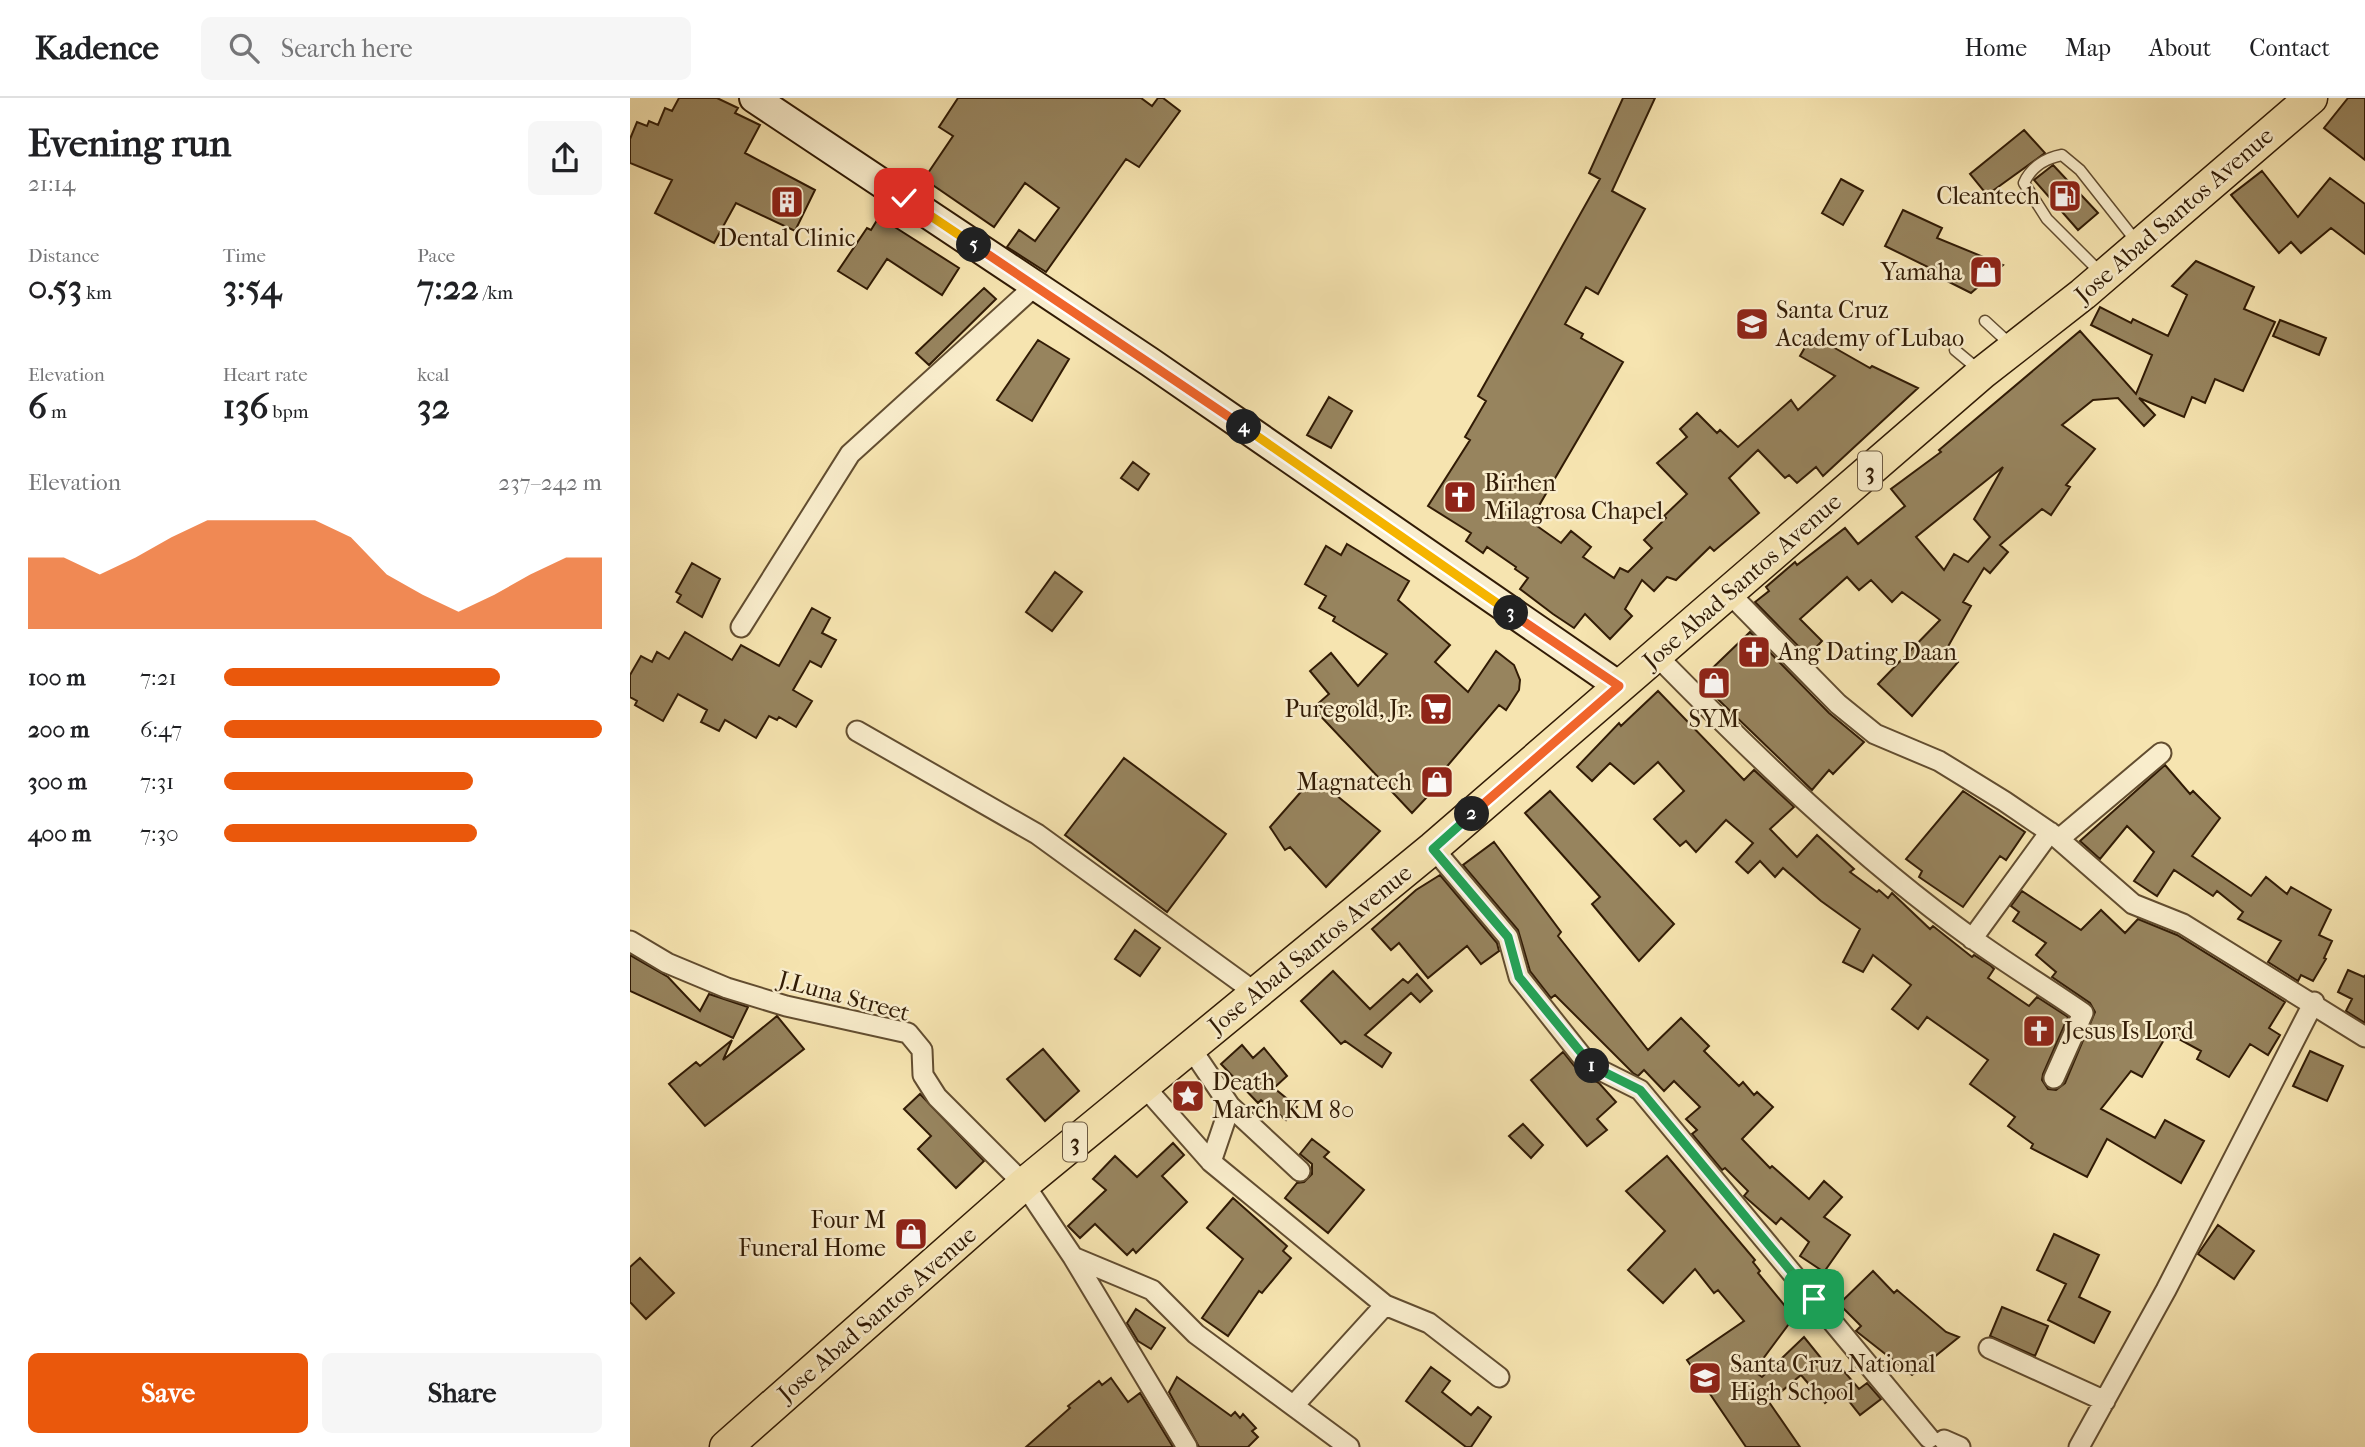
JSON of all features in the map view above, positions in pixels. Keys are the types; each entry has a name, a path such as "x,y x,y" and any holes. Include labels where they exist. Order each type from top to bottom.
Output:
{"main road":[{"path":"754,98 1150,362 1619,686"},
{"name":"Jose Abad Santos Avenue","path":"726,1447 1024,1184 1433,849 1982,373 2104,276 2311,98"}],"street":[{"path":"741,627 850,454 1035,286"},
{"path":"1729,593 1838,705 1875,734 1939,761 2054,836 2133,904 2183,924 2365,1037"},
{"path":"1657,655 1781,779 1972,939 2083,1013 2054,1078"},
{"path":"857,731 1037,834 1256,993"},
{"path":"1972,939 2054,836 2161,753"},
{"path":"1433,849 1508,937 1519,977 1588,1064 1640,1090 1944,1441"},
{"name":"J.Luna Street","path":"630,941 667,963 727,988 786,1006 908,1033 922,1050 923,1075 937,1097 1024,1184 1073,1257 1187,1447"},
{"path":"2079,1447 2166,1290 2314,1003"},
{"path":"1190,1046 1230,1106 1300,1171"},
{"path":"1143,1085 1211,1162 1385,1305 1429,1323 1499,1377"},
{"path":"1211,1162 1230,1106"},
{"path":"1073,1257 1152,1290 1196,1334 1295,1404 1349,1447"},
{"path":"1295,1404 1385,1305"},
{"path":"1989,1348 2105,1401"}],"lane":[{"path":"2104,276 2047,219 2024,183 2028,173 2050,157 2062,155 2080,170 2139,245"},
{"path":"1985,321 2014,347"},
{"path":"1955,350 1982,373"}],"building":[{"path":"679,98 717,98 738,108 735,113 760,125 745,153 815,190 795,231 736,203 714,243 655,213 672,180 630,163 630,139 637,122 647,126 649,121 658,125 665,108 672,111"},
{"path":"958,98 1141,98 1152,106 1158,98 1163,98 1180,111 1139,167 1126,159 1046,272 1007,247 1019,230 1035,241 1059,208 1025,183 994,227 924,179 953,136 939,127"},
{"path":"1623,98 1655,98 1612,191 1645,209 1598,294 1586,287 1565,324 1583,334 1581,338 1623,362 1530,521 1561,543 1571,531 1591,547 1583,557 1614,578 1620,568 1628,572 1652,548 1644,540 1687,494 1657,463 1687,437 1680,429 1697,413 1717,433 1720,430 1738,447 1791,400 1798,410 1835,376 1800,356 1812,335 1870,368 1872,366 1918,388 1823,476 1816,467 1797,483 1789,475 1785,478 1758,450 1729,478 1759,513 1714,551 1710,547 1676,580 1667,577 1654,591 1642,580 1625,609 1632,616 1610,639 1585,614 1574,628 1553,614 1520,589 1528,578 1515,569 1516,567 1487,547 1483,553 1466,541 1471,533 1428,506 1470,440 1465,437 1486,401 1478,396 1600,179 1589,173"},
{"path":"2348,98 2365,98 2365,160 2324,128"},
{"path":"2024,130 2045,153 1987,195 1970,174"},
{"name":"Cleantech","path":"2053,165 2098,213 2078,230 2034,180"},
{"path":"2262,171 2298,217 2330,178 2365,204 2365,254 2331,228 2301,253 2291,242 2279,253 2231,195"},
{"path":"1841,179 1863,191 1843,225 1822,213"},
{"path":"1903,210 1942,228 1937,238 2003,265 1971,293 1929,272 1930,268 1885,246"},
{"path":"879,217 959,268 942,295 887,259 867,289 838,271 867,228 871,230"},
{"path":"2196,261 2254,287 2244,309 2275,322 2243,391 2215,379 2205,403 2192,397 2184,417 2139,398 2155,415 2144,426 2118,398 2093,400 2062,425 2095,449 2066,485 2070,487 2051,515 2042,509 2000,545 2008,552 1990,573 1984,568 1963,602 1971,606 1946,650 1958,662 1912,716 1878,684 1940,620 1902,592 1892,602 1871,580 1859,590 1847,577 1800,619 1822,641 1808,656 1755,602 1769,591 1766,587 1795,562 1797,565 1845,528 1858,544 1905,506 1891,489 1941,452 1939,450 2080,331 2136,394 2152,355 2091,325 2100,307 2131,323 2133,319 2168,336 2187,295 2172,286","holes":["2003,467 1974,519 1990,537 1968,562 1954,554 1944,570 1916,537"]},
{"path":"984,288 996,299 929,365 916,353"},
{"path":"2280,320 2326,338 2319,355 2273,336"},
{"path":"1038,340 1069,359 1032,421 997,400"},
{"path":"1329,397 1352,411 1331,448 1307,435"},
{"path":"1133,462 1149,474 1138,490 1121,478"},
{"path":"1347,544 1409,581 1398,600 1450,645 1435,662 1468,692 1496,651 1514,665 1520,680 1519,690 1506,710 1499,705 1438,777 1442,781 1412,813 1313,708 1329,694 1310,671 1331,653 1358,686 1387,654 1333,621 1335,617 1319,608 1326,596 1305,584 1326,546 1341,555"},
{"path":"692,563 720,579 702,617 677,602 681,595 676,592"},
{"path":"1055,572 1082,592 1052,631 1026,612"},
{"path":"812,608 830,618 822,633 836,640 821,667 810,661 793,690 812,701 796,727 779,717 777,720 769,716 756,738 725,720 719,731 701,722 707,710 678,694 663,721 635,705 637,701 630,697 630,675 641,656 652,662 657,652 669,659 685,632 732,660 741,645 779,666"},
{"path":"1750,632 1829,713 1864,742 1833,774 1829,770 1812,790 1699,681"},
{"path":"1658,691 1744,780 1754,770 1794,807 1770,829 1797,857 1817,835 1854,869 1850,872 1888,898 1892,893 1930,929 1933,926 1972,957 1974,955 1991,966 1994,969 1988,978 2029,1006 2037,997 2068,1017 2043,1074 2042,1080 2048,1089 2056,1090 2065,1083 2095,1012 2090,1003 2052,977 2056,972 2036,955 2046,943 2013,921 2019,912 2011,906 2022,891 2081,930 2101,910 2125,933 2138,919 2177,935 2285,1002 2269,1028 2280,1035 2268,1055 2250,1044 2229,1077 2197,1059 2201,1051 2168,1033 2142,1077 2131,1071 2101,1109 2155,1138 2165,1120 2204,1141 2181,1183 2107,1139 2087,1177 2031,1148 2033,1144 2008,1126 2015,1117 1970,1084 1988,1060 1927,1017 1918,1029 1892,1009 1911,985 1873,955 1863,972 1843,962 1860,929 1821,901 1783,868 1775,877 1760,861 1748,873 1736,862 1753,843 1726,820 1696,852 1686,841 1680,846 1654,819 1684,791 1658,762 1634,784 1610,763 1592,781 1577,767 1619,723 1621,726"},
{"path":"1124,758 1226,834 1167,912 1065,835"},
{"path":"2165,765 2190,794 2193,791 2220,818 2192,856 2251,896 2266,877 2287,894 2291,887 2331,910 2319,935 2332,941 2324,958 2326,959 2313,981 2301,975 2298,981 2268,962 2281,941 2238,919 2243,912 2217,891 2213,896 2174,870 2157,896 2134,881 2154,852 2127,826 2100,859 2080,841"},
{"path":"1314,777 1380,831 1326,887 1290,847 1285,850 1270,827"},
{"path":"1550,791 1674,924 1639,961 1592,904 1600,897 1525,813"},
{"path":"1963,791 2025,832 2006,860 2000,856 1963,907 1919,877 1922,871 1906,859"},
{"path":"1494,842 1561,932 1558,936 1648,1050 1681,1018 1709,1046 1704,1051 1739,1086 1743,1082 1754,1095 1757,1092 1773,1107 1742,1139 1770,1168 1772,1166 1809,1199 1824,1181 1842,1197 1824,1217 1850,1235 1824,1272 1800,1256 1809,1242 1781,1218 1776,1224 1744,1196 1748,1191 1725,1168 1722,1170 1692,1134 1697,1130 1686,1119 1700,1107 1674,1081 1664,1091 1644,1070 1638,1076 1633,1073 1555,995 1551,998 1530,971 1518,930 1463,865"},
{"path":"1440,875 1497,943 1499,951 1481,964 1467,946 1428,978 1399,943 1391,950 1372,929 1416,890"},
{"path":"1135,930 1160,948 1140,976 1115,959"},
{"path":"630,955 668,977 700,1011 709,994 748,1007 733,1038 630,991"},
{"path":"2348,970 2364,977 2365,975 2365,1023 2346,1011 2352,999 2338,992"},
{"path":"1333,971 1370,1009 1403,979 1408,983 1417,974 1432,991 1420,1002 1411,993 1365,1035 1391,1053 1382,1067 1345,1041 1341,1044 1301,1001"},
{"path":"777,1016 804,1049 705,1126 669,1084 696,1062 700,1066 732,1040 723,1060"},
{"path":"1242,1045 1253,1058 1264,1048 1287,1076 1274,1088 1297,1107 1286,1120 1261,1100 1258,1103 1221,1064"},
{"path":"1043,1049 1079,1091 1045,1121 1007,1079"},
{"path":"2310,1051 2343,1066 2327,1101 2293,1086"},
{"path":"1563,1052 1579,1072 1599,1083 1616,1102 1597,1119 1607,1130 1587,1146 1531,1080"},
{"path":"920,1094 984,1161 956,1188 918,1149 931,1136 904,1109"},
{"path":"1523,1124 1543,1145 1531,1158 1509,1136"},
{"path":"1312,1139 1329,1152 1324,1157 1364,1190 1328,1233 1285,1198 1297,1183 1304,1182 1312,1174 1312,1164 1300,1154"},
{"path":"1173,1143 1184,1155 1162,1176 1187,1202 1136,1253 1133,1249 1127,1255 1095,1224 1080,1238 1068,1226 1106,1190 1093,1179 1115,1156 1137,1177"},
{"path":"1667,1156 1755,1260 1753,1262 1760,1271 1758,1273 1794,1317 1754,1371 1762,1377 1804,1337 1829,1368 1836,1362 1859,1389 1867,1383 1881,1399 1860,1415 1840,1390 1825,1403 1801,1375 1769,1402 1800,1447 1746,1447 1687,1360 1744,1321 1718,1290 1714,1293 1695,1269 1663,1303 1628,1270 1665,1231 1626,1191"},
{"path":"1233,1198 1287,1246 1283,1251 1291,1258 1262,1293 1259,1291 1228,1336 1202,1318 1243,1259 1207,1228"},
{"path":"2218,1225 2254,1251 2234,1279 2198,1254"},
{"path":"2054,1234 2099,1255 2079,1297 2110,1312 2094,1343 2048,1320 2066,1284 2037,1270"},
{"path":"640,1258 674,1293 646,1319 630,1302 630,1267"},
{"path":"1873,1271 1894,1293 1897,1290 1946,1332 1959,1337 1912,1375 1856,1331 1861,1326 1839,1304"},
{"path":"2002,1307 2048,1326 2035,1356 1990,1336"},
{"path":"1136,1309 1165,1328 1151,1349 1138,1341 1127,1323"},
{"path":"1431,1367 1450,1381 1442,1392 1471,1415 1478,1407 1491,1417 1471,1447 1466,1447 1406,1401"},
{"path":"1177,1377 1231,1416 1235,1412 1240,1418 1243,1414 1256,1428 1252,1431 1258,1437 1248,1447 1199,1447 1169,1392"},
{"path":"1111,1378 1128,1402 1140,1393 1173,1447 1026,1447 1070,1408 1068,1406 1099,1381 1102,1385"}],"place":[{"name":"Cleantech","path":"2065,196"},
{"name":"Dental Clinic","path":"787,202"},
{"name":"Yamaha","path":"1986,272"},
{"name":"Santa Cruz Academy of Lubao","path":"1752,324"},
{"name":"Birhen Milagrosa Chapel","path":"1460,497"},
{"name":"Ang Dating Daan","path":"1754,652"},
{"name":"SYM","path":"1714,683"},
{"name":"Puregold, Jr.","path":"1436,709"},
{"name":"Magnatech","path":"1437,782"},
{"name":"Jesus Is Lord","path":"2039,1031"},
{"name":"Death March KM 80","path":"1188,1096"},
{"name":"Four M Funeral Home","path":"911,1234"},
{"name":"Santa Cruz National High School","path":"1705,1378"}],"route":[{"path":"904,198 1150,362 1619,686 1433,849 1508,937 1519,977 1588,1064 1640,1090 1814,1299"}]}
